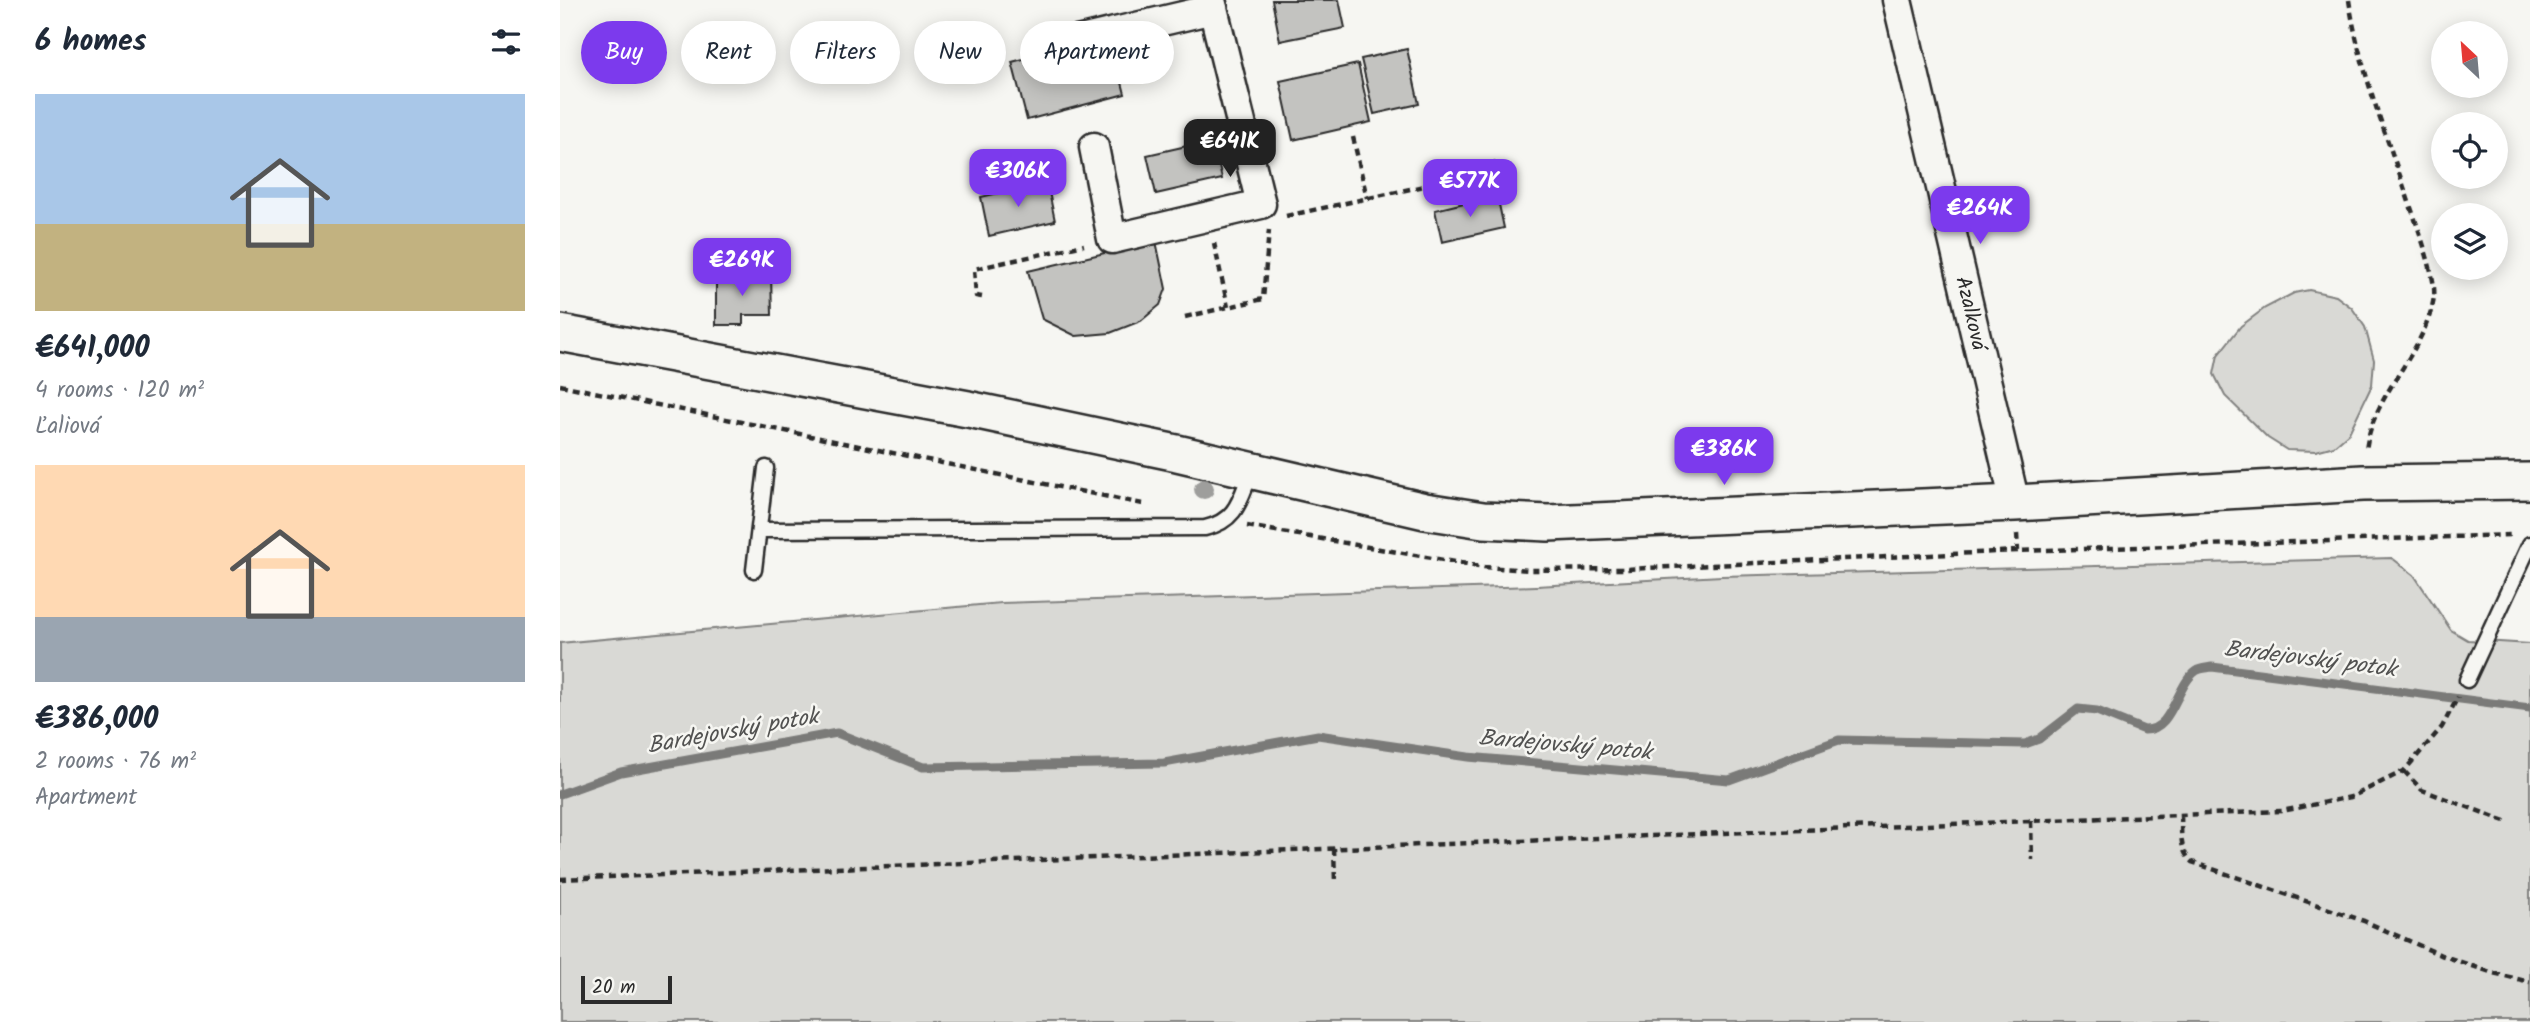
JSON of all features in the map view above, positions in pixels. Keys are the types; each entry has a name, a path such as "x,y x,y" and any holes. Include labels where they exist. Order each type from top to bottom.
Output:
{"street":[{"name":"Azalková","path":"1897,0 2015,503"},
{"path":"1094,147 1112,239 1261,204 1212,4 1149,21"},
{"path":"560,333 968,409 1425,511 1509,522 1548,523 2015,503 2363,483 2530,481"}],"lane":[{"path":"754,570 766,468"},
{"path":"760,530 1205,528 1226,521 1234,512 1251,471"},
{"path":"2467,680 2530,544"}],"path":[{"path":"2349,0 2365,73 2423,243 2435,293 2428,324 2412,356 2376,411 2367,443 2363,483"},
{"path":"1353,137 1367,198"},
{"path":"1282,216 1438,183"},
{"path":"1185,317 1263,299 1270,219"},
{"path":"1212,235 1228,307"},
{"path":"982,297 976,296 974,269 1112,239"},
{"path":"2018,541 2018,551"},
{"path":"560,879 2282,811 2351,797 2404,771 2442,727 2467,680"},
{"path":"2404,771 2422,790 2508,822"},
{"path":"2181,815 2182,848 2185,856 2192,862 2364,921 2441,955 2493,973 2530,982"},
{"path":"2031,821 2032,860"},
{"path":"1335,848 1335,882"}],"shaded area":[{"path":"2309,290 2336,296 2352,308 2365,327 2374,360 2372,385 2349,433 2334,446 2316,451 2287,450 2268,438 2225,396 2214,374 2218,355 2241,326 2265,308 2294,293"},
{"path":"2392,558 2414,575 2451,630 2468,640 2530,644 2530,1022 560,1022 560,643 1001,603 1536,586 1722,576"}],"building":[{"path":"1272,0 1339,0 1345,28 1280,41"},
{"path":"1407,49 1419,104 1374,114 1361,59"},
{"path":"1020,60 1020,84 1122,84 1125,94 1027,120 1012,62"},
{"path":"1358,64 1371,122 1293,140 1280,81"},
{"path":"1213,140 1222,179 1156,194 1147,155"},
{"path":"1494,162 1499,186 1456,196 1450,172"},
{"path":"1047,182 1055,221 989,236 981,197"},
{"path":"1497,195 1504,228 1442,242 1435,210"},
{"path":"1156,241 1166,289 1160,305 1141,321 1110,333 1076,336 1042,319 1028,271"},
{"path":"771,268 771,274 716,275 716,269"},
{"path":"771,274 772,315 743,315 743,325 716,325 716,275"}],"waterway":[{"name":"Bardejovský potok","path":"560,794 621,772 837,733 923,767 1164,763 1318,735 1468,757 1729,780 1839,740 2025,744 2039,739 2078,709 2097,711 2144,730 2154,728 2168,715 2189,678 2198,670 2212,667 2530,708"}]}
